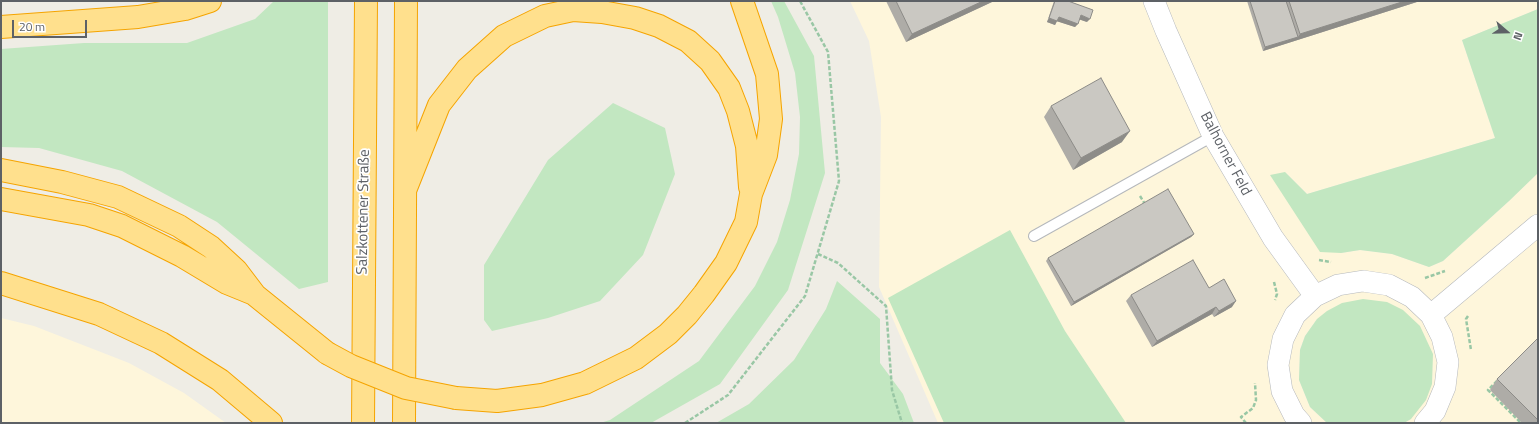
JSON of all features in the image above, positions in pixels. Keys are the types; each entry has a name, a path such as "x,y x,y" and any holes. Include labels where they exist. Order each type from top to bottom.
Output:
{"highway":[{"path":"1,27 138,17 178,11 210,1"},
{"name":"Salzkottener Straße","path":"363,423 366,1"},
{"path":"404,423 406,1"},
{"path":"1,170 62,182 118,197 179,226 212,247 236,270 255,295 327,353 351,366 406,388 456,398 497,401 542,395 584,383 636,358 668,334 687,315 726,263 746,222 751,194 766,155 771,119 767,74 742,1"},
{"path":"406,188 440,105 467,69 504,36 545,16 574,10 602,12 635,18 659,26 688,41 710,61 729,88 738,111 747,146 751,194"},
{"path":"1,199 88,215 122,226 182,256 227,283 255,295"},
{"path":"1,283 99,314 161,344 220,380 271,423"}],"street":[{"name":"Balhorner Feld","path":"1154,1 1213,136 1273,238 1314,296"},
{"path":"1430,315 1538,225"},
{"path":"1292,420 1282,392 1278,365 1283,339 1295,315 1314,296 1338,285 1363,281 1389,285 1412,297 1430,315 1442,337 1448,362 1445,388 1435,411 1425,423"}],"lane":[{"path":"1034,236 1213,136"}],"path":[{"path":"684,423 728,395 805,296 839,181 828,52 800,1"},
{"path":"818,254 838,263 886,306 892,390 902,423"},
{"path":"1498,380 1488,390 1521,423"}],"shaded area":[{"path":"850,1 1538,1 1538,9 1462,40 1495,138 1307,194 1285,172 1341,253 1360,250 1392,254 1429,267 1443,261 1538,173 1538,423 1404,423 1411,419 1317,319 1305,336 1300,349 1299,380 1310,407 1327,423 938,423 879,287 881,117 869,41"},
{"path":"1,318 34,326 129,363 184,393 226,423 1,423"}],"green space":[{"path":"274,1 328,1 328,282 299,289 217,222 122,171 39,148 1,147 1,49 84,43 187,43 255,19"},
{"path":"771,1 784,1 814,56 825,173 788,290 720,384 651,423 600,423 610,420 699,361 755,286 777,242 790,200 799,154 800,117 795,73 778,17"},
{"path":"1538,9 1538,173 1443,261 1429,267 1392,254 1360,250 1341,253 1320,252 1270,175 1285,172 1307,194 1495,138 1462,40"},
{"path":"613,103 665,128 675,174 643,255 600,301 548,318 492,331 484,320 484,265 548,160"},
{"path":"1010,230 1065,331 1126,423 944,423 888,298"},
{"path":"837,281 880,319 880,363 903,394 914,423 716,423 749,404 794,360 826,309"},
{"path":"1363,299 1387,302 1403,310 1420,326 1433,354 1432,384 1426,400 1411,419 1404,423 1327,423 1310,407 1299,380 1300,350 1305,336 1317,319 1327,311 1342,303"}],"building":[{"path":"896,1 983,1 912,34"},
{"path":"1055,1 1068,1 1093,10 1090,19 1081,15 1078,24 1059,17 1057,21 1049,18"},
{"path":"1250,1 1286,1 1298,37 1265,47"},
{"path":"1289,1 1405,1 1300,34"},
{"path":"1101,78 1130,131 1081,158 1051,106"},
{"path":"1168,189 1194,234 1074,302 1048,258"},
{"path":"1193,260 1209,288 1224,279 1236,301 1219,311 1216,307 1157,341 1131,295"},
{"path":"1538,338 1538,420 1497,379"}]}
